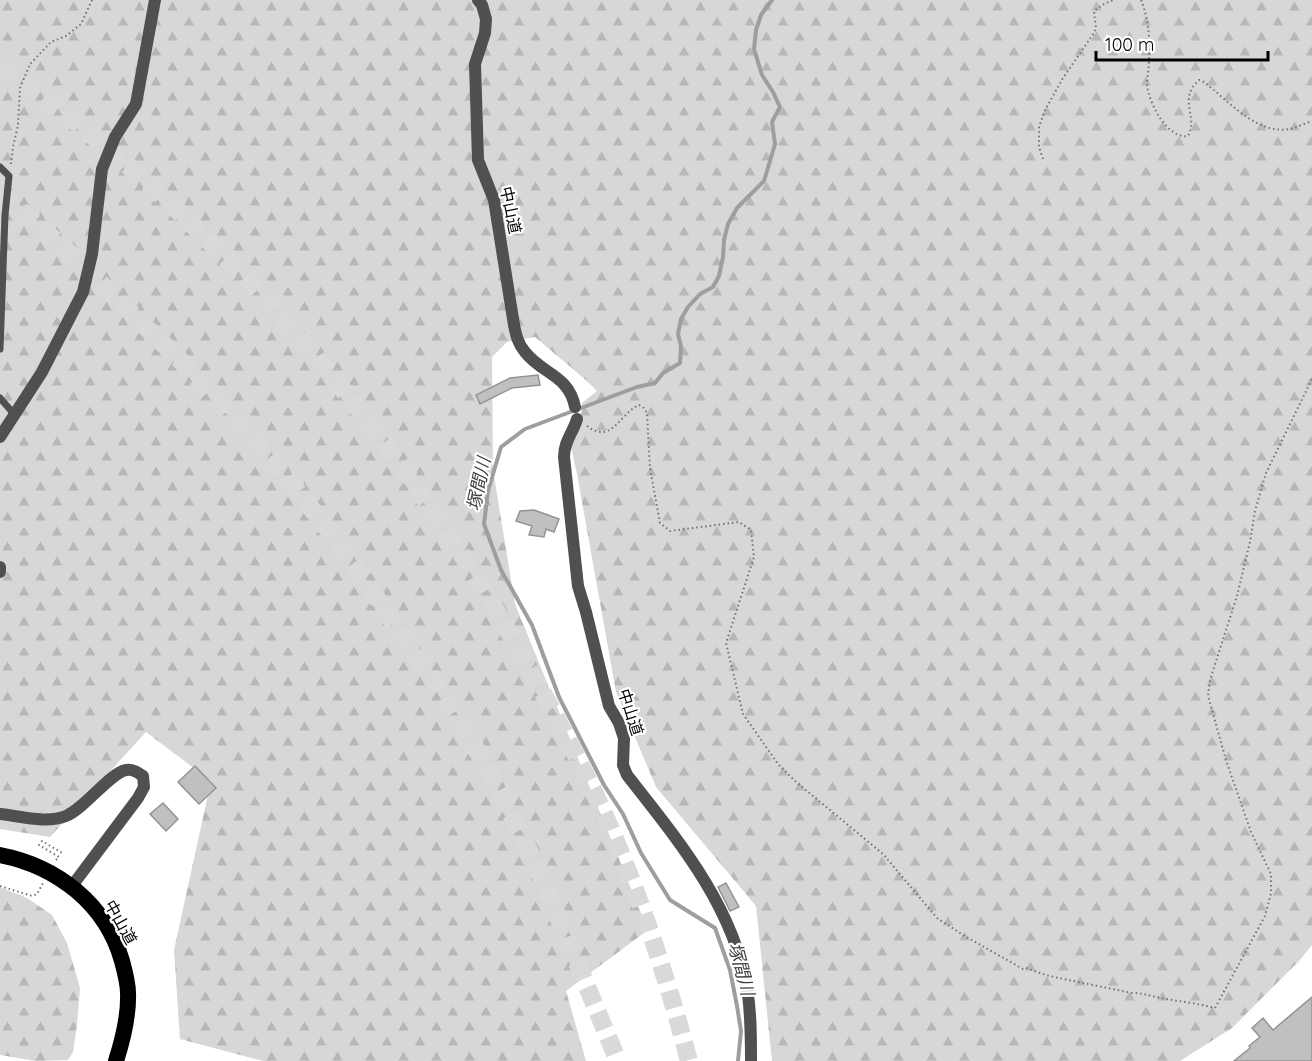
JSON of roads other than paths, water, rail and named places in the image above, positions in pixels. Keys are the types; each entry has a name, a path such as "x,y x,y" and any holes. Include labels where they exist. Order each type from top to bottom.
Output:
{"highway":[{"name":"中山道","path":"0,855 32,864 72,886 86,898 102,918 118,946 128,992 127,1012 116,1061"}],"street":[{"path":"0,437 42,372 83,292 92,254 102,169 115,137 136,104 155,0"},
{"name":"中山道","path":"478,0 482,5 486,20 475,64 478,160 494,200 518,341 530,357 569,389 576,413 575,426 566,442 564,457 578,586 609,706 619,723 624,738 623,765 627,775 694,865 722,911 739,955 747,987 751,1023 751,1061"},
{"path":"0,567 0,572"},
{"path":"0,814 47,819 66,816 125,770 135,771 143,776 144,787 138,798 72,886"}],"lane":[{"path":"0,167 9,176 5,215 0,349"},
{"path":"0,398 14,414"}],"waterway":[{"name":"塚間川","path":"738,1061 741,1031 737,1006 730,970 715,928 670,900 641,853 623,814 604,785 559,697 532,625 501,570 484,524 488,491 501,447 525,429 637,387 655,383 663,373 680,363 681,346 678,334 681,319 700,294 713,287 719,276 728,224 737,208 764,181 775,144 772,122 780,107 762,75 754,49 756,30 761,15 772,0"}],"tunnel":[{"path":"0,66 94,137 160,194 223,255 283,319 340,386 444,527 491,601 593,790 634,885 689,1061"},
{"path":"0,193 62,246 180,360 289,480 343,549 451,706 498,787 538,869 618,1061"}]}
